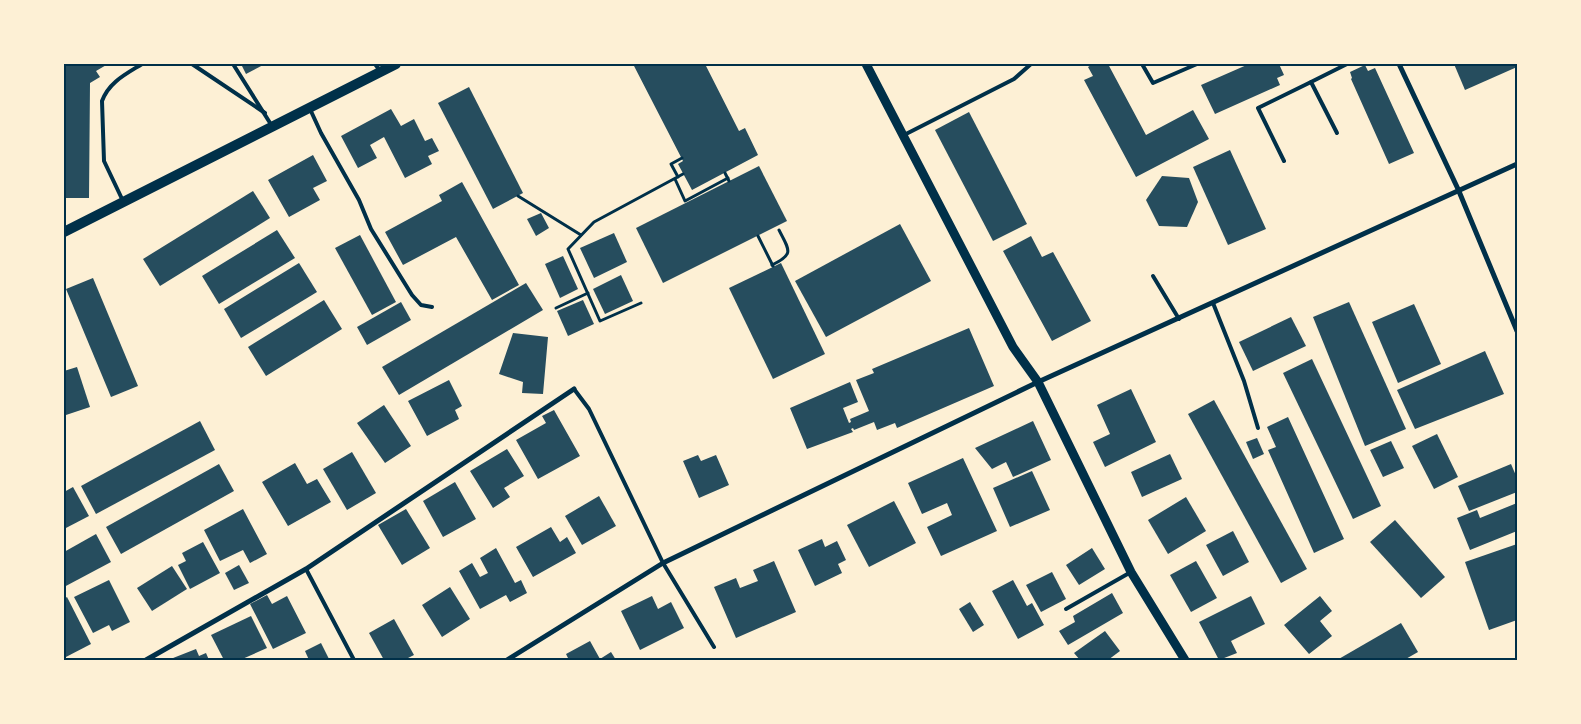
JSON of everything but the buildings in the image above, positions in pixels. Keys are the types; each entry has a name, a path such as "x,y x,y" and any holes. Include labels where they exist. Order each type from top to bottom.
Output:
{"main road":[{"path":"64,232 309,107 378,68 396,64"}],"street":[{"path":"866,64 1013,347 1038,382 1131,572 1185,660"},
{"path":"1399,64 1458,189 1517,331"},
{"path":"507,660 663,562 1038,382 1179,319 1458,189 1517,164"},
{"path":"146,660 306,569 574,389"}],"lane":[{"path":"124,202 104,161 102,101 112,84 142,64"},
{"path":"192,64 265,113"},
{"path":"233,64 272,126"},
{"path":"904,135 1014,80 1031,64"},
{"path":"1142,64 1153,84 1197,64"},
{"path":"1284,161 1258,108 1347,64"},
{"path":"1312,82 1337,133"},
{"path":"309,107 321,133 359,200 370,228 401,279 420,306 432,307"},
{"path":"1153,276 1179,319"},
{"path":"1213,303 1244,381 1258,428"},
{"path":"574,389 589,409 663,562 714,647"},
{"path":"306,569 354,660"},
{"path":"1066,609 1131,572"}],"path":[{"path":"682,158 671,164 685,200 728,179 725,173"},
{"path":"641,302 600,321 568,249 594,222 683,174"},
{"path":"518,196 581,235"},
{"path":"758,236 773,266 789,254 789,248 779,230"},
{"path":"556,308 588,293"}]}
